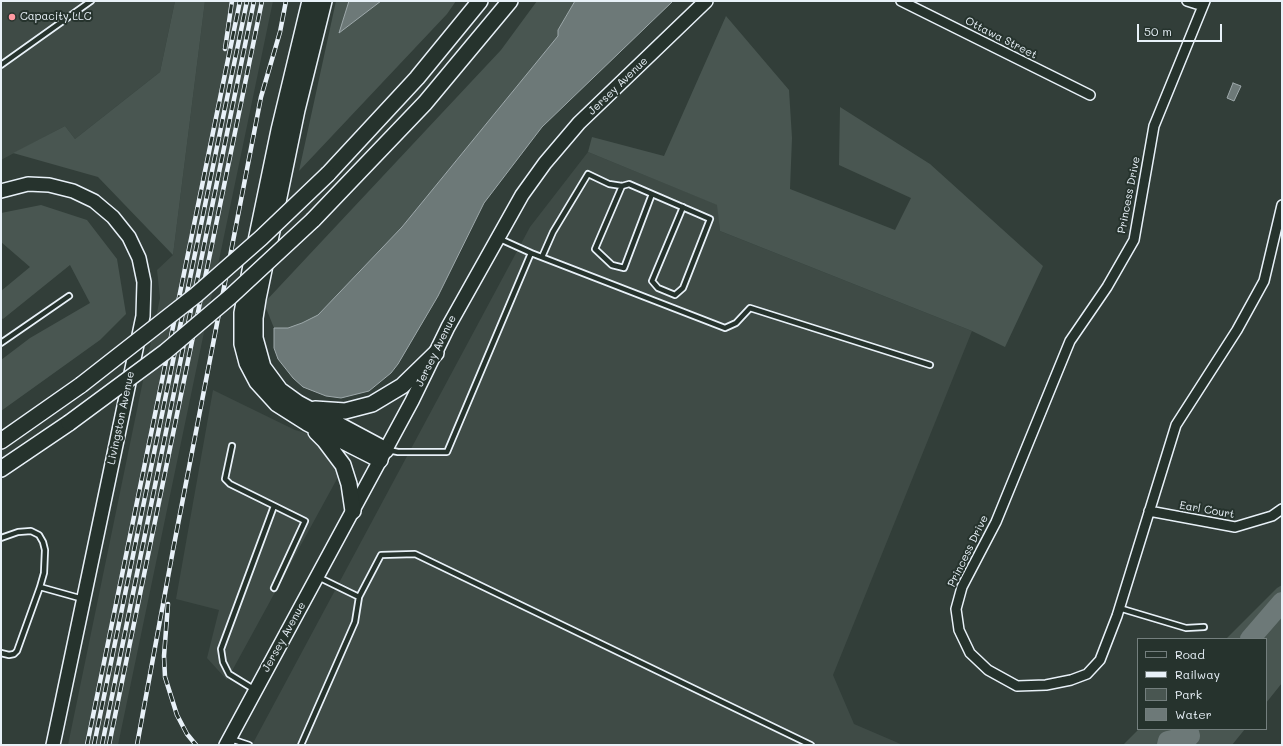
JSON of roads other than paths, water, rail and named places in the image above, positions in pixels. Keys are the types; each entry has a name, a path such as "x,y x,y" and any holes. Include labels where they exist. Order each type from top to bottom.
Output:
{"highway":[{"path":"310,1 275,146 244,305 241,328 244,354 257,382 277,404 307,423 383,455"},
{"path":"324,1 297,110 254,318 255,338 263,367 280,390 383,455"},
{"path":"443,47 471,1"},
{"path":"1,441 81,385 196,295 261,238 328,174 385,114 443,47 480,1"},
{"path":"1,469 69,423 165,352 230,297 313,220 425,104 510,1"},
{"path":"306,407 341,411 354,410 372,404 402,386 436,353"},
{"path":"307,423 326,441 343,465 349,484 353,511"}],"main road":[{"name":"Jersey Avenue","path":"228,742 383,455 436,353 448,326 497,237 533,178 560,144 599,102 706,1"},
{"name":"Livingston Avenue","path":"1,191 28,184 49,185 73,191 94,201 109,212 122,227 134,248 142,269 145,291 143,316 53,745"}],"street":[{"name":"Ottawa Street","path":"901,1 1090,95"},
{"path":"1187,1 1204,4"},
{"name":"Princess Drive","path":"1204,4 1154,126 1134,240 1108,286 1070,341 996,522 962,587 956,609 959,630 970,653 988,670 1017,686 1046,685 1072,680 1087,674 1100,660 1119,608 1176,424 1237,330 1264,281 1282,205"},
{"name":"Earl Court","path":"1149,511 1235,528 1272,516 1282,509"}],"lane":[{"path":"1,65 91,1"},
{"path":"542,257 553,232 588,174 609,184 622,186 629,184 652,194 684,207 710,218 683,288 675,295 658,288 652,281 684,207"},
{"path":"622,186 595,250 612,265 624,268 652,194"},
{"path":"497,237 531,253 725,328 736,324 750,308 930,365"},
{"path":"383,455 398,452 447,452 531,253"},
{"path":"1,343 69,296"},
{"path":"232,446 224,479 230,484 305,521 274,588"},
{"path":"255,690 229,674 222,662 221,649 274,506"},
{"path":"1,538 18,532 31,531 38,535 43,542 45,550 44,573 17,651 14,654 9,655 1,653"},
{"path":"301,745 355,622 359,597 380,555 415,554 785,734 811,745"},
{"path":"318,577 359,597"},
{"path":"40,587 83,600"},
{"path":"1119,608 1186,628 1204,627"},
{"path":"228,742 249,745"}],"water":[{"path":"349,1 381,1 339,33"},
{"path":"575,1 673,1 542,127 484,203 438,296 398,364 391,373 369,391 341,398 326,396 303,387 293,378 278,359 274,348 274,328 288,328 318,315 402,227 558,36 558,30"},
{"path":"1233,83 1241,86 1234,101 1227,98"}],"waterway":[{"path":"1251,638 1282,602"},
{"path":"1167,745 1168,741 1190,736 1188,730"}],"railway":[{"path":"225,49 232,1"},
{"path":"87,745 240,1"},
{"path":"94,745 247,1"},
{"path":"102,745 254,1"},
{"path":"109,745 262,1"},
{"path":"137,745 173,550 261,97 280,32 286,1"},
{"path":"168,604 164,656 165,677 177,715 187,734 196,745"}],"place":[{"name":"Capacity LLC","path":"12,17"}]}
